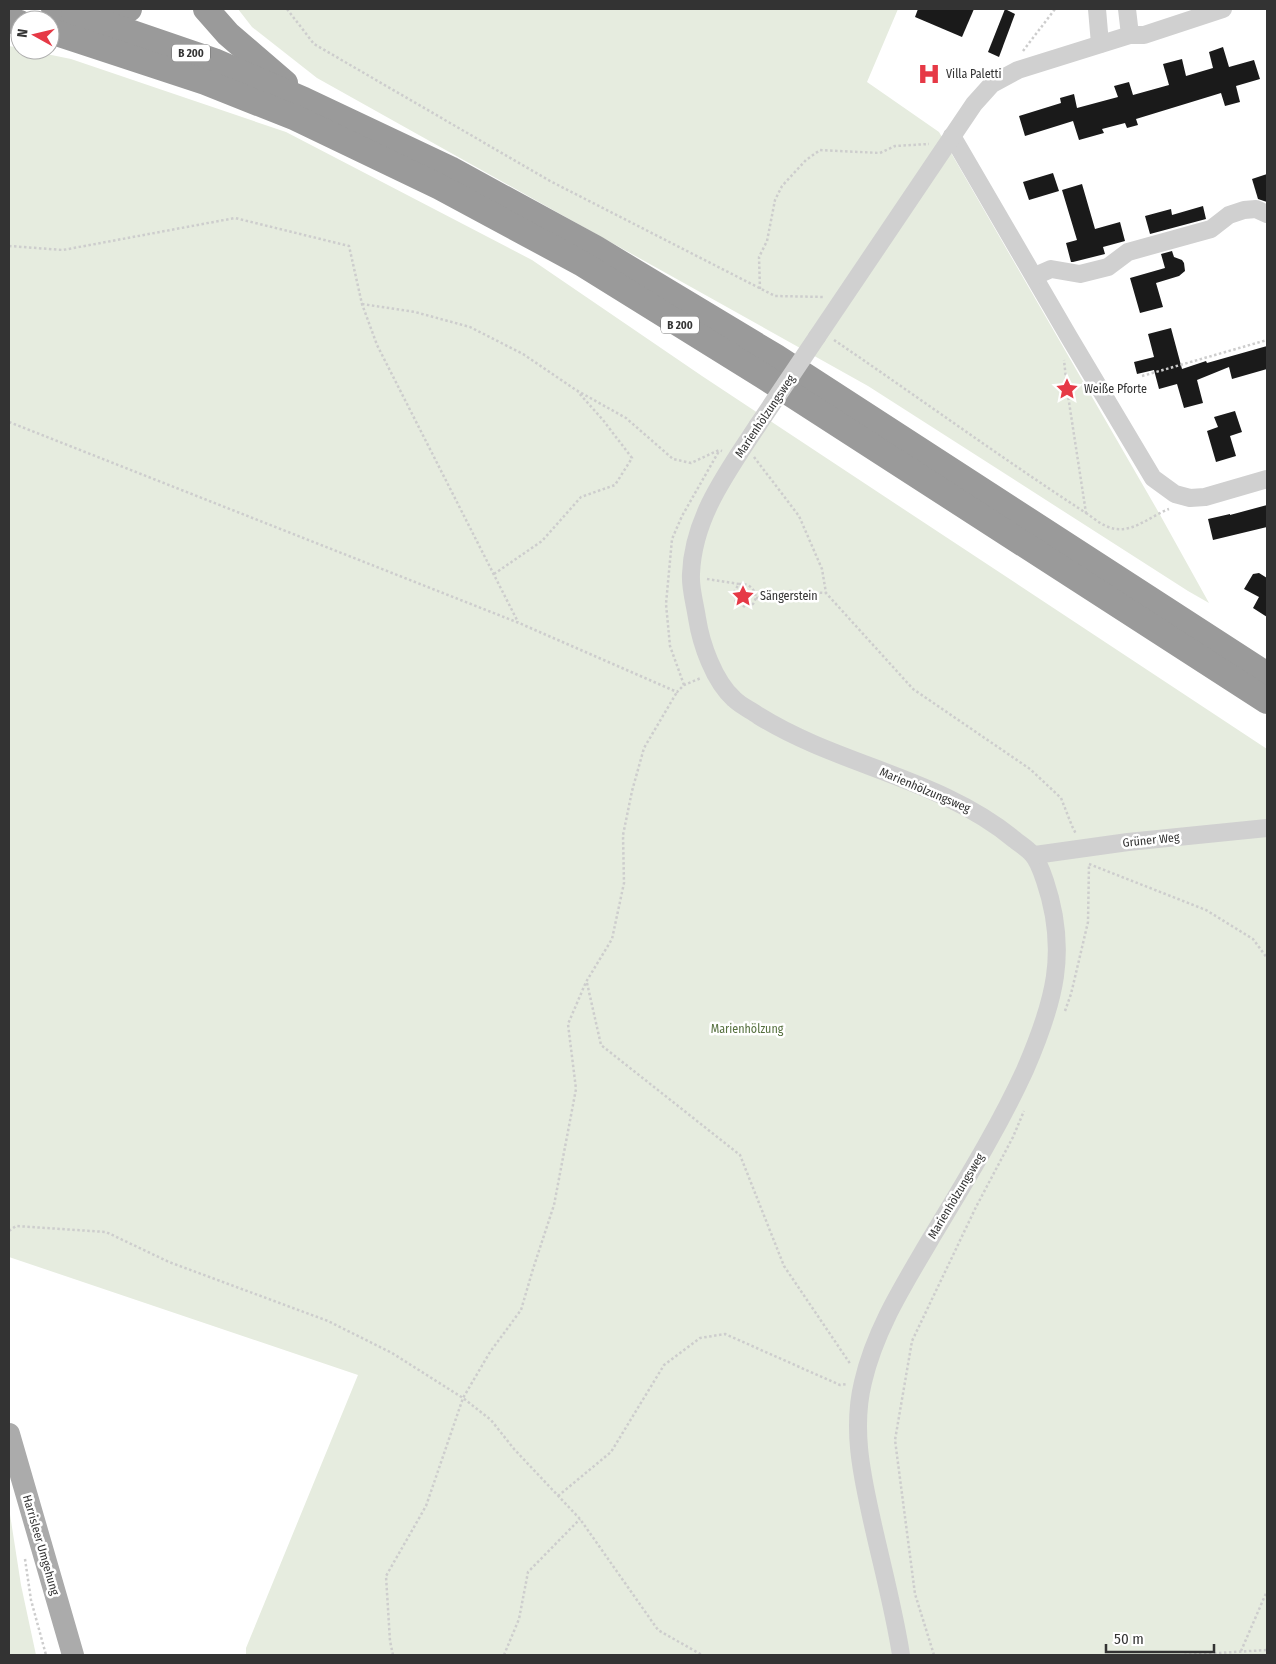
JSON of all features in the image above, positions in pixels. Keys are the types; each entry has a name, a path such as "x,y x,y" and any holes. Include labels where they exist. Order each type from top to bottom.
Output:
{"highway":[{"path":"64,11 100,16 129,9"},
{"path":"206,9 228,34 304,100"},
{"name":"B 200","path":"64,11 214,61 304,100 450,169 595,248 776,357 1267,675"},
{"name":"B 200","path":"60,34 205,82 296,118 440,187 581,263 804,403 1267,701"}],"main road":[{"name":"Harrisleer Umgehung","path":"9,1434 73,1655"}],"street":[{"path":"1097,9 1100,44"},
{"path":"1128,9 1130,35"},
{"name":"Marienhölzungsweg","path":"901,1655 861,1472 857,1439 858,1409 862,1383 874,1344 894,1301 979,1158 1016,1089 1041,1031 1051,1000 1056,971 1057,942 1053,912 1045,881 1034,855 1001,828 968,807 781,730 734,699 715,674 700,638 690,576 695,541 706,509 721,482 952,136 974,104 992,84 1018,70 1130,35 1144,35 1223,9"},
{"path":"952,136 1154,478 1173,502 1205,497 1267,479"},
{"path":"1035,276 1051,269 1080,274 1108,267 1128,252 1211,229 1229,215 1244,210 1256,209 1267,214"},
{"name":"Grüner Weg","path":"1034,855 1087,856 1267,828"}],"path":[{"path":"287,9 314,44 550,181 775,296 844,298"},
{"path":"1018,70 1024,49 1055,9"},
{"path":"760,289 759,257 767,241 775,200 782,186 806,160 820,150 880,154 895,146 931,143"},
{"path":"9,246 63,250 235,218 349,246 362,304 377,345 519,623"},
{"path":"362,304 415,312 470,327 523,354 576,390 626,418 673,459 691,463 719,450 741,452 756,459 799,516 822,569 826,593 913,689 1030,769 1061,798 1087,856 1088,922 1071,994 1064,1012"},
{"path":"819,335 905,388 1014,466 1105,526 1118,530 1128,530 1159,513 1173,502"},
{"path":"1069,337 1064,352 1067,389 1086,513"},
{"path":"1142,376 1267,340"},
{"path":"494,574 542,541 581,497 615,485 632,458 603,420 576,390"},
{"path":"9,422 519,623 677,692"},
{"path":"690,576 739,584 750,586 756,593 753,604 746,607 736,602 734,592 739,584"},
{"path":"756,598 775,597 790,591 826,593"},
{"path":"393,1655 390,1641 386,1576 426,1506 464,1398 490,1352 521,1310 554,1205 576,1089 568,1024 586,982 612,939 624,883 623,835 632,791 644,748 677,692 684,685 715,674"},
{"path":"1087,856 1206,910 1253,939 1267,958"},
{"path":"558,1496 610,1452 664,1365 700,1338 725,1334 840,1385 862,1383 784,1266 740,1155 601,1045 586,982"},
{"path":"934,1655 915,1594 895,1440 912,1341 976,1207 1013,1137 1024,1110"},
{"path":"9,1231 16,1226 106,1232 169,1262 328,1321 392,1353 464,1398 491,1420 514,1449 580,1519 658,1630 702,1655"},
{"path":"504,1655 519,1619 528,1572 580,1519"},
{"path":"1241,1652 1267,1591"},
{"path":"1184,1655 1267,1650"}],"green space":[{"path":"238,9 898,9 867,82 939,132 1209,603 868,386 317,78 252,27"},
{"name":"Marienhölzung","path":"9,46 10,60 60,60 60,57 71,59 286,132 532,260 702,376 1267,749 1267,1655 246,1655 246,1648 358,1375 9,1257"},
{"path":"9,1508 21,1585 36,1655 9,1655"}],"building":[{"path":"918,9 974,9 962,37 915,17"},
{"path":"1005,9 1015,14 999,57 988,52"},
{"path":"1223,47 1229,67 1254,60 1260,79 1236,86 1240,102 1225,106 1221,93 1136,119 1138,125 1127,128 1125,123 1102,129 1104,133 1079,140 1073,121 1025,136 1019,116 1061,103 1060,98 1074,94 1077,108 1118,97 1114,86 1129,82 1133,95 1169,85 1163,64 1182,59 1186,76 1213,68 1209,52"},
{"path":"1053,173 1059,191 1029,200 1023,182"},
{"path":"1267,174 1267,202 1258,199 1252,179"},
{"path":"1082,184 1095,229 1120,222 1125,241 1103,247 1105,254 1071,262 1066,243 1077,240 1062,190"},
{"path":"1203,206 1206,219 1150,234 1145,216 1171,209 1172,215"},
{"path":"1172,251 1174,257 1182,260 1184,263 1185,271 1179,276 1156,283 1163,307 1140,313 1130,278 1165,268 1161,254"},
{"path":"1171,328 1182,369 1267,346 1267,369 1232,379 1229,367 1197,380 1203,403 1184,408 1177,384 1159,389 1154,370 1137,374 1134,362 1154,357 1148,334"},
{"path":"1235,411 1242,432 1230,436 1236,456 1216,462 1207,431 1218,427 1214,417"},
{"path":"1267,505 1267,527 1213,540 1208,519"},
{"path":"1259,573 1267,578 1267,617 1253,608 1259,597 1244,589 1253,574"}],"place":[{"name":"Villa Paletti","path":"929,74"},
{"name":"Weiße Pforte","path":"1067,389"},
{"name":"Sängerstein","path":"743,596"}]}
